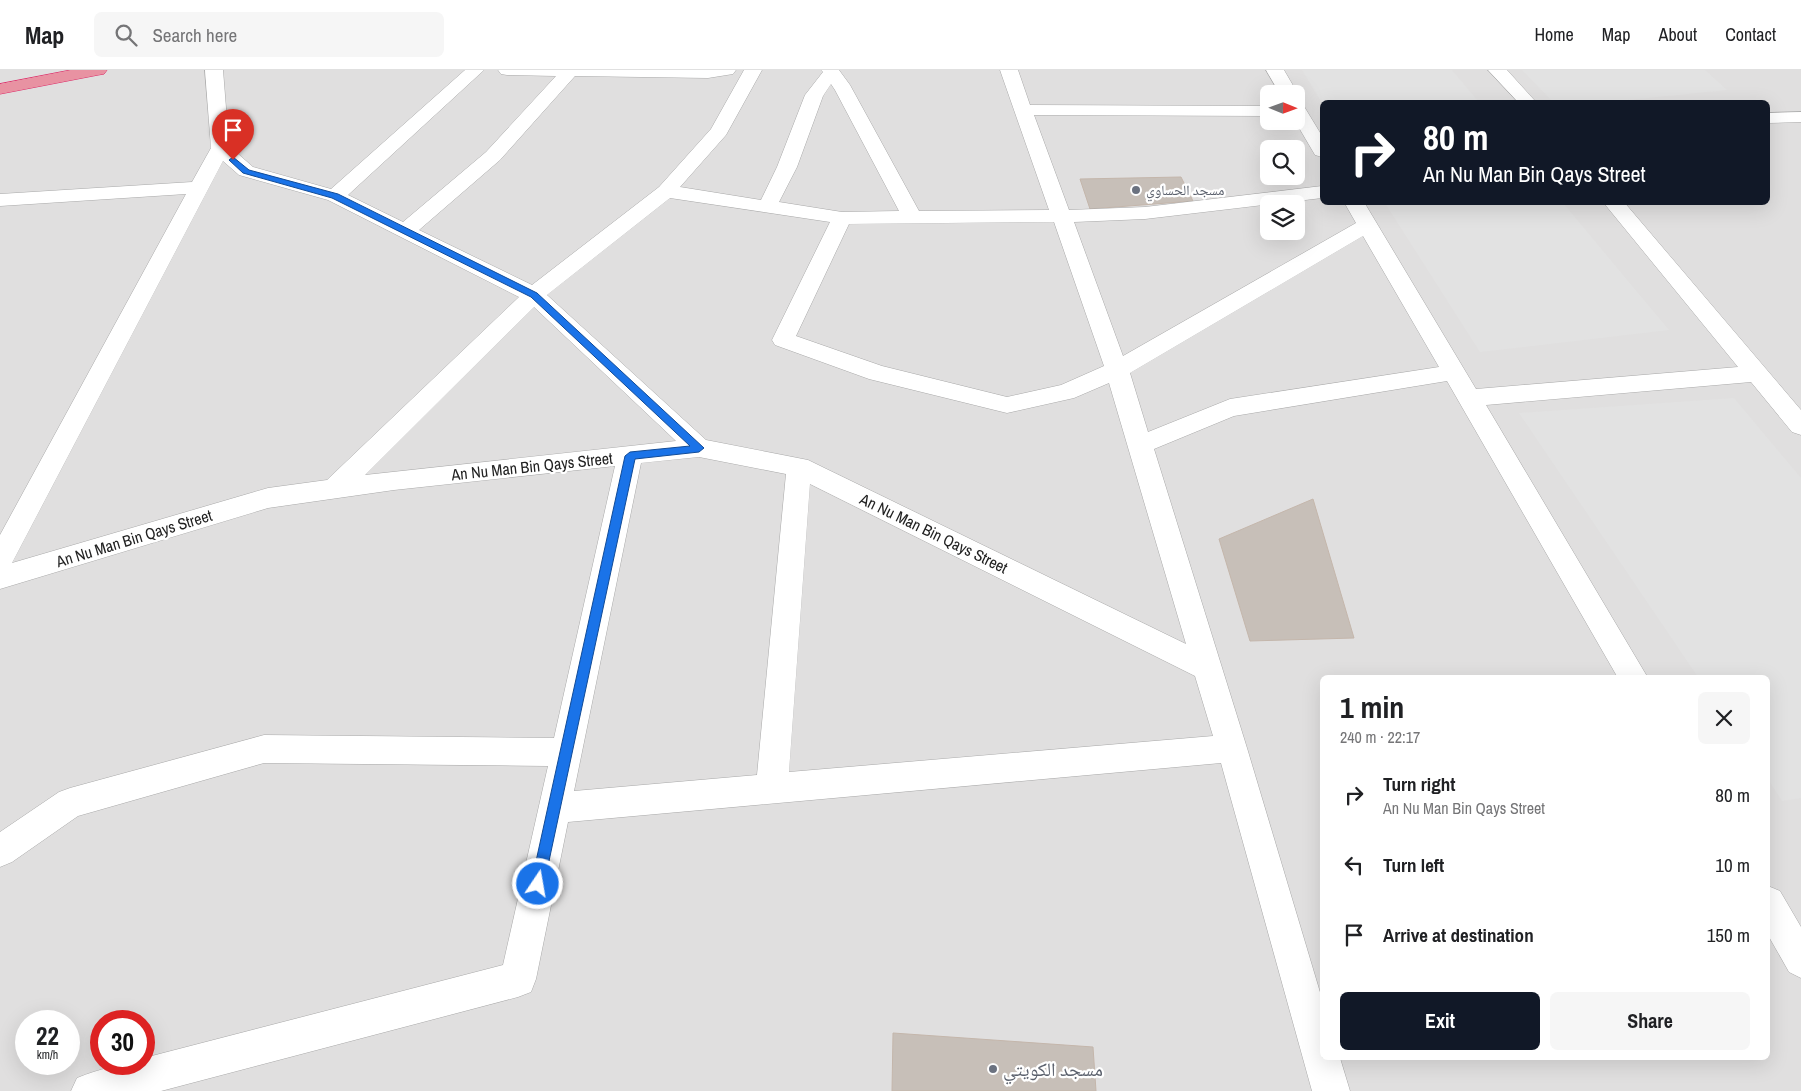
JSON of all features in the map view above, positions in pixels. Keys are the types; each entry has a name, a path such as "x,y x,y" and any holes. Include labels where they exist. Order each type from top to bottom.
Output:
{"highway":[{"path":"0,89 98,70"}],"street":[{"path":"0,560 220,148 214,70"},
{"path":"335,196 475,70"},
{"path":"507,70 708,73 727,70"},
{"path":"335,488 534,295 666,191 719,131 753,70"},
{"path":"1009,70 1118,370 1232,748 1320,1050"},
{"path":"1275,70 1283,85"},
{"path":"1497,70 1525,100"},
{"path":"405,230 493,156 570,71"},
{"path":"768,206 787,167 814,95 831,71 844,89 912,217"},
{"path":"1023,110 1260,110"},
{"path":"1770,118 1799,117"},
{"path":"1305,123 1320,148"},
{"path":"220,148 246,171 335,196 534,295 699,448"},
{"path":"0,200 199,187"},
{"path":"666,191 842,218 1062,216 1145,213 1320,192"},
{"path":"1356,205 1632,675"},
{"path":"1615,205 1801,426"},
{"path":"842,218 783,340 877,372 1007,405 1066,392 1118,370 1367,225"},
{"path":"1140,445 1230,408 1455,372"},
{"path":"1470,398 1756,373"},
{"name":"An Nu Man Bin Qays Street","path":"0,578 268,498 394,480 699,448 799,467 1207,668"},
{"path":"90,1091 518,979 630,456"},
{"path":"772,789 799,467"},
{"path":"554,808 1232,748"},
{"path":"0,851 70,803 264,749 566,752"},
{"path":"1770,906 1801,960"},
{"path":"1323,1060 1332,1091"}],"shaded area":[{"path":"0,70 1801,70 1801,1091 0,1091"},
{"path":"1302,70 1452,70 1477,100 1320,100"},
{"path":"1522,70 1705,70 1727,90 1628,100 1551,100"},
{"path":"1386,205 1565,205 1669,330 1480,352"},
{"path":"1734,398 1801,478 1801,798 1782,801 1770,782 1770,675 1697,675 1519,413"}],"building":[{"name":"مسجد الحساوي","path":"1181,177 1193,201 1090,209 1080,179"},
{"path":"1313,499 1354,638 1250,641 1219,539"},
{"name":"مسجد الكويتي","path":"893,1033 1093,1047 1096,1091 892,1091"}],"place":[{"name":"مسجد الحساوي","path":"1136,190"},
{"name":"مسجد الكويتي","path":"993,1069"}],"route":[{"path":"233,160 246,171 335,196 534,295 699,448 630,456 538,884"}]}
